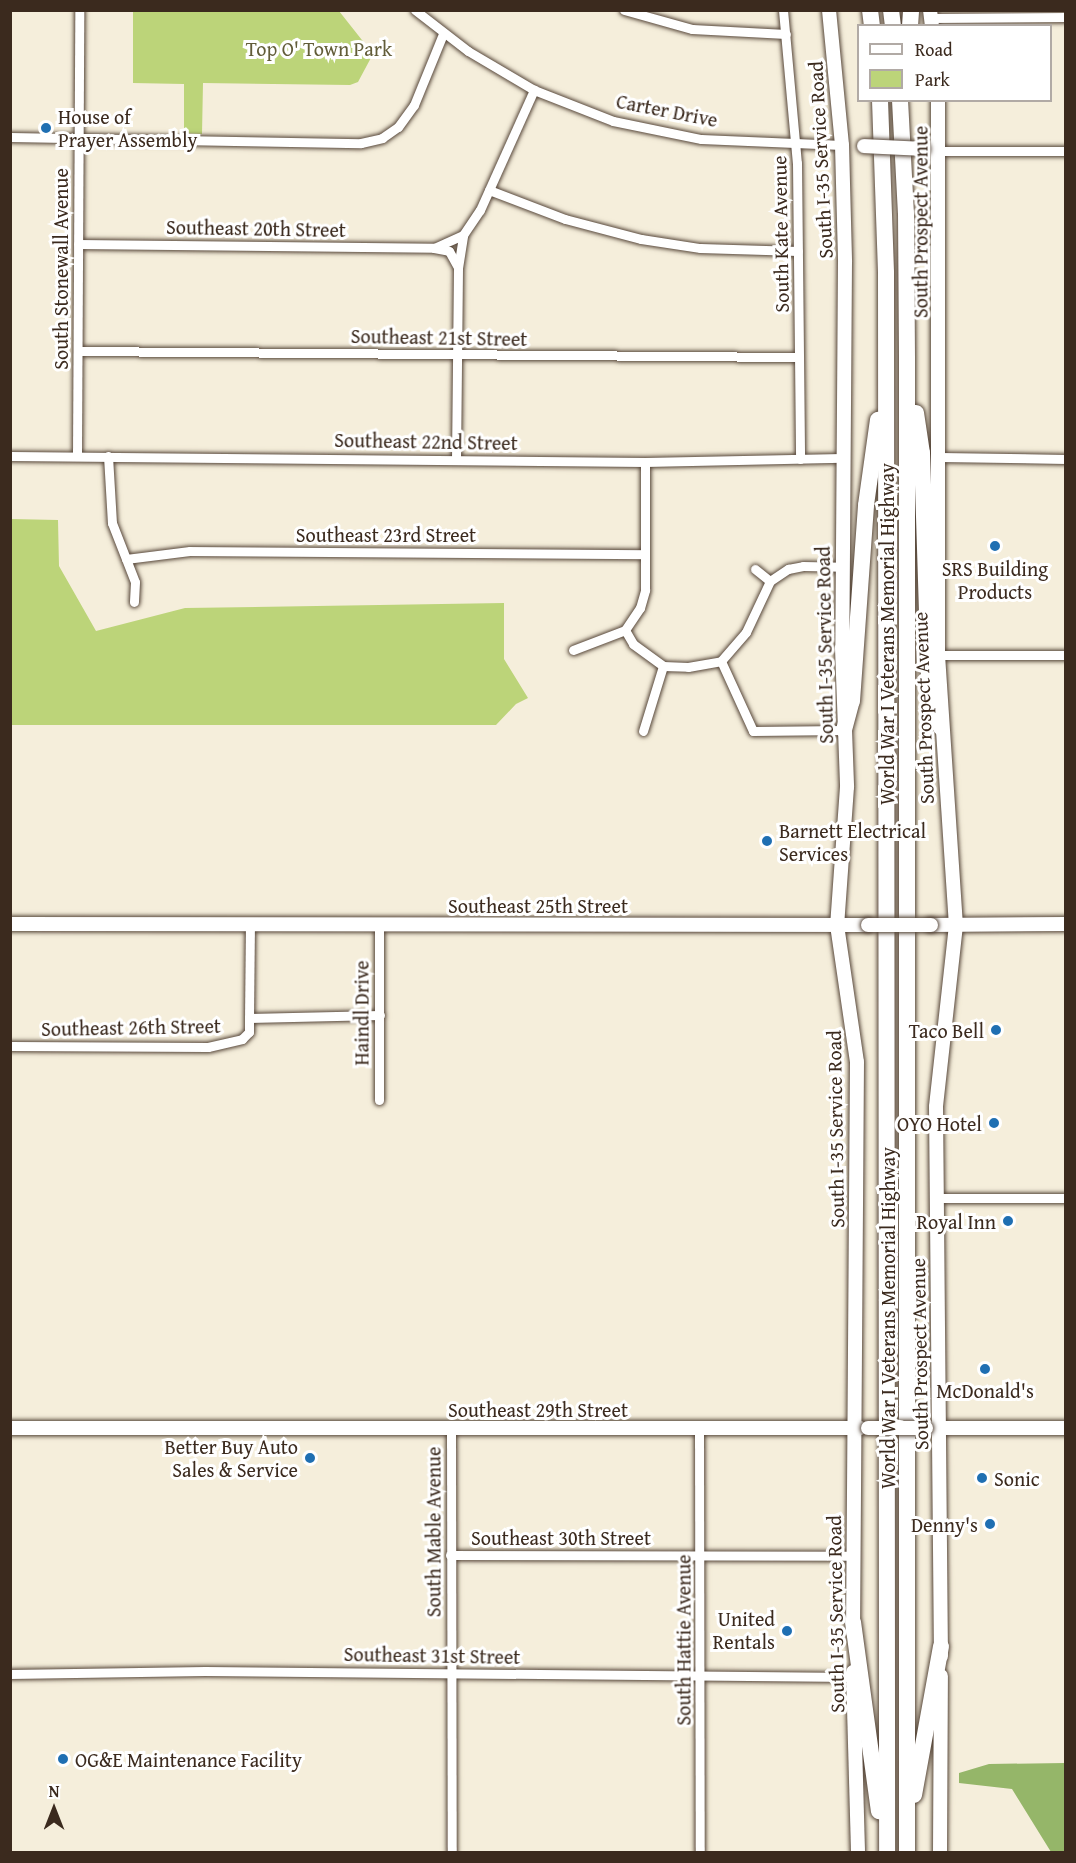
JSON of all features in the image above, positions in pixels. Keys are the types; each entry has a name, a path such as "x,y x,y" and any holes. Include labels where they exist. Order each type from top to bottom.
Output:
{"highway":[{"name":"World War I Veterans Memorial Highway","path":"880,102 885,200 886,357 886,1852"},
{"name":"World War I Veterans Memorial Highway","path":"902,102 907,359 907,1852"},
{"path":"844,730 852,701 866,505 886,357"},
{"path":"907,359 922,453 929,675 941,728"},
{"path":"853,1622 886,1852"},
{"path":"907,1828 941,1646"}],"main road":[{"name":"South I-35 Service Road","path":"829,10 842,145 845,262 842,567 847,788 837,925 857,1062 852,1556 858,1852"},
{"name":"South Prospect Avenue","path":"938,102 941,151 938,655 941,728 956,925 937,1074 942,1428 940,1852"},
{"name":"Carter Drive","path":"842,145 941,151"},
{"name":"Southeast 25th Street","path":"10,924 1065,924"},
{"name":"Southeast 29th Street","path":"10,1428 1065,1428"}],"street":[{"name":"South Stonewall Avenue","path":"77,456 80,10"},
{"name":"Carter Drive","path":"415,10 443,34 534,90 585,112 663,133 730,141 842,145"},
{"path":"624,10 701,31 786,34"},
{"name":"South Kate Avenue","path":"783,10 796,142 800,459"},
{"path":"932,18 1065,17"},
{"path":"10,137 361,143 382,138 398,127 414,105 443,34"},
{"path":"456,460 458,268 463,235 489,190 534,90"},
{"path":"941,151 1065,150"},
{"path":"489,190 575,222 640,239 700,248 798,251"},
{"name":"Southeast 20th Street","path":"434,248 463,235"},
{"name":"Southeast 20th Street","path":"78,244 434,248 449,251 458,268"},
{"name":"Southeast 21st Street","path":"78,351 799,357"},
{"name":"Southeast 22nd Street","path":"10,456 645,462 842,458"},
{"path":"108,456 112,523 135,582 134,602"},
{"path":"940,458 1065,459"},
{"path":"573,650 625,630 640,608 645,590 645,462"},
{"name":"Southeast 23rd Street","path":"126,559 190,551 645,554"},
{"path":"625,630 633,644 663,666 688,667 721,661 746,632 770,580 788,569 802,566 842,567"},
{"path":"755,569 770,580"},
{"path":"938,655 1065,655"},
{"path":"721,661 753,731 844,730"},
{"path":"643,731 663,666"},
{"path":"249,1018 250,924"},
{"name":"Haindl Drive","path":"379,925 379,1100"},
{"name":"Southeast 26th Street","path":"10,1046 217,1046 242,1039 249,1032 249,1018 380,1015"},
{"path":"937,1198 1065,1198"},
{"name":"South Mable Avenue","path":"451,1428 452,1852"},
{"name":"South Hattie Avenue","path":"699,1428 702,1676 700,1852"},
{"name":"Southeast 30th Street","path":"450,1555 852,1556"},
{"name":"Southeast 31st Street","path":"10,1674 853,1677"}],"green space":[{"name":"Top O' Town Park","path":"133,11 339,11 373,54 358,82 350,85 203,83 202,134 184,133 184,84 133,83"},
{"path":"11,519 58,520 59,566 96,631 185,608 504,603 504,659 528,698 516,704 496,725 11,725"},
{"path":"1065,1763 1065,1852 1051,1852 1012,1789 959,1783 959,1773 989,1764"}],"place":[{"name":"House of Prayer Assembly","path":"46,128"},
{"name":"SRS Building Products","path":"995,546"},
{"name":"Barnett Electrical Services","path":"767,841"},
{"name":"Taco Bell","path":"996,1030"},
{"name":"OYO Hotel","path":"994,1123"},
{"name":"Royal Inn","path":"1008,1221"},
{"name":"McDonald's","path":"985,1369"},
{"name":"Better Buy Auto Sales & Service","path":"310,1458"},
{"name":"Sonic","path":"982,1478"},
{"name":"Denny's","path":"990,1524"},
{"name":"United Rentals","path":"787,1631"},
{"name":"OG&E Maintenance Facility","path":"63,1759"}]}
